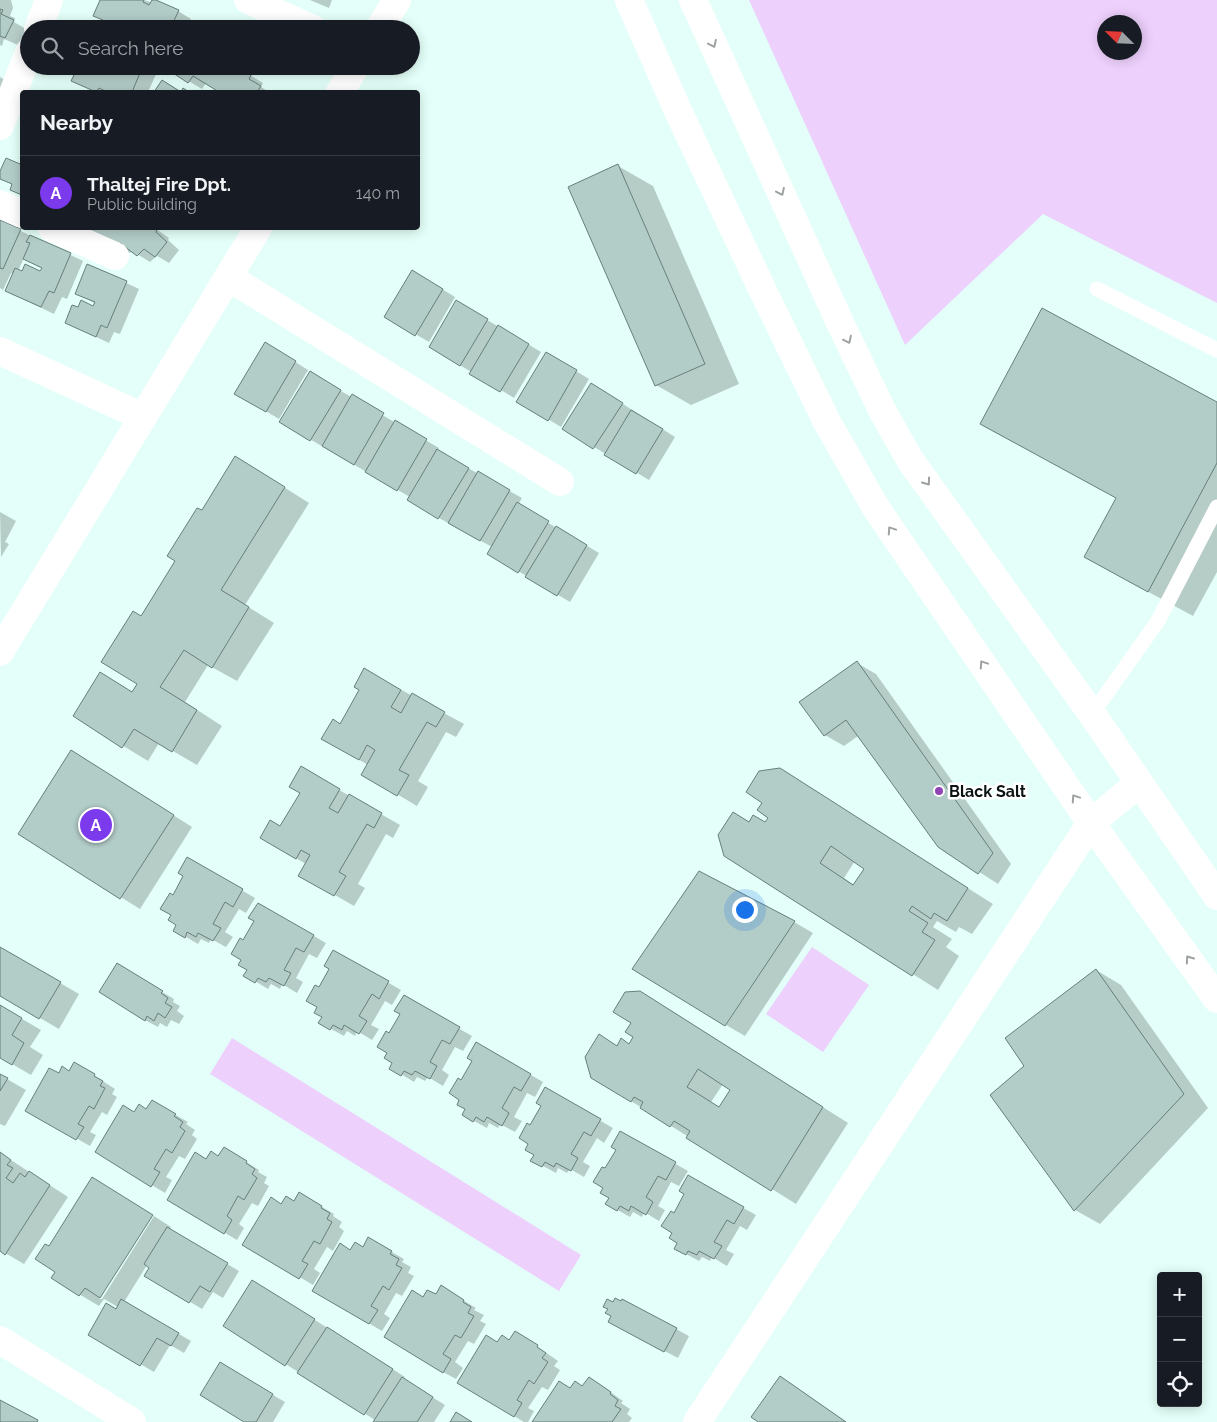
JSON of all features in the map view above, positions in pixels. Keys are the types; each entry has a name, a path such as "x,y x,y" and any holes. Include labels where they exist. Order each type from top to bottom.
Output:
{"street":[{"path":"41,20 49,0"},
{"path":"248,0 293,20"},
{"path":"385,20 397,0"},
{"path":"629,0 683,122 827,422 876,508 1091,823 1217,999"},
{"path":"693,0 883,412 910,460 1092,714 1217,896"},
{"path":"0,126 20,75"},
{"path":"341,90 350,75"},
{"path":"0,204 20,213"},
{"path":"56,230 115,256"},
{"path":"0,652 257,230"},
{"path":"228,277 560,482"},
{"path":"0,351 143,417"},
{"path":"697,1422 1091,823 1139,783"},
{"path":"0,1340 132,1422"}],"lane":[{"path":"1097,289 1217,350"},
{"path":"1092,714 1158,621 1217,507"}],"shaded area":[{"path":"749,0 1217,0 1217,303 1043,214 905,345"},
{"path":"812,947 869,985 823,1052 766,1014"},
{"path":"232,1038 581,1255 559,1291 210,1074"}],"building":[{"path":"100,0 144,0 143,2 149,5 152,0 156,0 179,10 174,20 103,20 93,16"},
{"path":"0,9 3,10 1,14 14,20 5,38 0,36"},
{"path":"74,75 139,75 133,90 103,90 99,88 98,90 91,90 71,81"},
{"path":"176,75 251,75 249,79 261,86 258,90 216,90 193,76 188,83"},
{"path":"162,80 178,90 155,90"},
{"path":"6,158 20,164 20,194 10,190 12,184 0,179 0,171"},
{"path":"618,164 705,364 655,386 568,187"},
{"path":"0,220 21,230 3,269 0,268"},
{"path":"88,230 157,230 156,232 167,242 155,257 144,249 137,256 120,243 117,247"},
{"path":"30,235 71,253 54,293 49,291 41,307 5,291 15,268 22,271 25,264 40,271 42,268 23,259 30,243 26,242"},
{"path":"87,264 127,281 107,328 101,325 96,337 65,323 72,305 78,307 81,300 93,306 95,302 75,294"},
{"path":"412,270 443,289 415,336 384,317"},
{"path":"456,300 488,319 460,366 429,347"},
{"path":"1042,308 1217,402 1217,463 1148,592 1084,557 1116,498 980,424"},
{"path":"498,325 529,344 500,392 469,374"},
{"path":"265,342 296,361 266,412 234,394"},
{"path":"546,352 577,370 548,421 516,402"},
{"path":"310,371 341,390 310,441 279,422"},
{"path":"591,383 623,403 593,449 562,429"},
{"path":"352,394 384,413 354,465 322,446"},
{"path":"631,410 663,429 636,474 604,455"},
{"path":"395,420 427,439 397,491 365,472"},
{"path":"437,449 469,468 438,519 407,500"},
{"path":"235,456 285,487 221,590 249,607 212,668 184,650 160,687 197,710 172,752 134,729 122,748 73,716 100,672 132,692 137,684 101,662 133,611 141,616 175,561 167,556 197,508 202,510"},
{"path":"478,471 510,490 480,541 448,523"},
{"path":"517,502 549,521 518,573 487,554"},
{"path":"556,526 587,545 557,596 525,577"},
{"path":"857,661 993,853 978,874 938,847 846,720 824,736 799,702"},
{"path":"364,668 401,690 391,707 401,713 412,693 445,712 436,727 427,722 399,770 409,775 397,796 361,775 375,750 367,745 359,760 321,739 333,719 340,724 359,690 354,687"},
{"path":"71,750 174,815 120,899 18,834"},
{"path":"301,766 340,789 329,808 338,813 349,794 382,813 374,828 367,824 339,872 346,876 334,896 298,876 310,855 301,850 296,859 260,838 270,820 280,826 300,793 289,787"},
{"path":"780,768 968,888 947,921 934,913 931,919 912,906 909,911 928,923 922,932 935,940 912,976 724,856 718,835 733,812 749,822 753,815 765,822 768,818 757,810 762,803 746,792 759,771","holes":["831,846 864,869 853,885 820,863"]},
{"path":"187,857 243,889 233,907 225,902 213,924 221,928 213,941 198,933 196,937 187,932 185,938 173,931 176,925 168,920 171,915 160,909 170,893 173,895 183,876 178,873"},
{"path":"699,871 795,921 725,1026 632,969"},
{"path":"258,903 314,935 304,952 296,948 284,970 291,973 284,986 269,978 266,982 258,978 255,983 243,976 247,970 238,965 241,960 231,954 240,938 243,940 254,921 248,918"},
{"path":"0,947 61,982 39,1019 0,996"},
{"path":"333,950 389,981 379,999 372,994 359,1016 367,1021 359,1034 344,1025 342,1030 333,1025 330,1030 318,1023 322,1017 314,1013 317,1007 306,1001 315,985 319,987 329,969 324,966"},
{"path":"117,963 163,991 161,993 168,998 165,1003 172,1007 165,1018 158,1013 154,1021 147,1016 145,1021 99,992"},
{"path":"1096,969 1184,1094 1074,1211 990,1095 1024,1066 1005,1038"},
{"path":"640,991 823,1107 771,1191 686,1138 690,1131 674,1121 670,1127 640,1108 643,1102 634,1097 631,1102 591,1078 585,1057 599,1034 617,1046 621,1038 629,1044 633,1037 625,1032 631,1023 613,1012 625,992","holes":["698,1069 730,1090 719,1107 687,1087"]},
{"path":"404,995 460,1027 450,1044 442,1040 430,1062 437,1066 430,1079 415,1071 412,1075 404,1071 401,1076 389,1069 392,1063 384,1058 387,1053 377,1047 386,1031 389,1033 400,1014 394,1011"},
{"path":"0,1005 22,1018 12,1035 24,1043 12,1065 0,1058"},
{"path":"476,1042 531,1074 521,1091 514,1087 502,1108 509,1113 502,1126 487,1117 484,1122 476,1117 473,1122 462,1115 465,1109 457,1105 459,1100 449,1093 458,1078 461,1080 472,1061 467,1058"},
{"path":"74,1062 95,1074 94,1076 103,1081 100,1086 105,1088 94,1109 89,1106 78,1124 84,1127 76,1140 25,1111 49,1068 59,1073 62,1066 69,1071"},
{"path":"0,1074 8,1078 0,1091"},
{"path":"545,1087 601,1119 591,1136 584,1132 571,1154 578,1158 571,1171 556,1163 554,1167 545,1162 542,1167 530,1161 534,1155 525,1150 528,1144 519,1138 527,1123 530,1125 541,1106 536,1103"},
{"path":"152,1100 176,1114 174,1116 183,1122 180,1127 185,1131 172,1153 166,1149 154,1169 160,1172 151,1187 95,1152 123,1105 134,1112 139,1104 146,1109"},
{"path":"620,1131 676,1162 666,1180 658,1176 646,1197 653,1202 646,1215 631,1206 629,1211 620,1206 617,1211 605,1204 609,1198 600,1193 603,1188 593,1182 602,1167 605,1168 616,1150 611,1147"},
{"path":"224,1147 247,1161 246,1163 255,1169 252,1174 257,1178 244,1200 238,1196 227,1216 232,1220 224,1234 167,1200 195,1152 206,1159 211,1151 218,1156"},
{"path":"0,1152 11,1160 7,1165 13,1168 6,1178 13,1183 20,1173 25,1177 29,1171 50,1185 5,1255 0,1251"},
{"path":"688,1175 744,1207 734,1224 727,1220 714,1242 722,1246 714,1259 699,1251 697,1255 688,1251 686,1255 674,1249 677,1243 669,1238 672,1233 661,1226 671,1211 674,1213 684,1194 679,1191"},
{"path":"92,1177 153,1215 100,1298 85,1288 79,1296 51,1278 55,1272 35,1259 45,1244 49,1246"},
{"path":"299,1192 330,1213 327,1219 332,1222 320,1244 314,1241 302,1261 308,1264 299,1279 242,1245 271,1197 281,1204 286,1196 294,1201"},
{"path":"167,1227 228,1263 210,1292 200,1286 189,1303 144,1276 149,1268 144,1264"},
{"path":"368,1237 392,1251 390,1254 399,1259 396,1265 402,1268 389,1290 383,1286 371,1306 378,1310 369,1324 312,1291 340,1243 350,1250 355,1242 363,1247"},
{"path":"252,1280 315,1319 285,1366 223,1326"},
{"path":"441,1285 464,1300 463,1302 471,1307 468,1313 474,1316 461,1338 455,1335 443,1354 451,1359 443,1373 384,1337 412,1290 423,1297 427,1290 436,1294"},
{"path":"615,1298 621,1301 622,1299 677,1328 664,1352 608,1322 611,1316 605,1313 608,1309 603,1307 607,1299 613,1302"},
{"path":"121,1299 179,1333 171,1346 157,1338 140,1366 88,1335 106,1303 116,1309"},
{"path":"327,1327 393,1369 364,1415 297,1373"},
{"path":"515,1331 538,1345 537,1347 546,1353 542,1358 548,1362 534,1384 529,1380 517,1400 522,1403 514,1417 457,1383 486,1335 497,1342 502,1335 509,1340"},
{"path":"220,1362 273,1394 256,1422 244,1422 200,1395"},
{"path":"780,1376 846,1422 758,1422 751,1417"},
{"path":"402,1377 433,1397 417,1422 373,1422"},
{"path":"589,1377 611,1392 610,1394 618,1400 615,1406 621,1409 612,1422 532,1422 559,1381 570,1388 575,1381 582,1386"},
{"path":"0,1400 38,1420 37,1422 0,1422"},
{"path":"456,1412 472,1422 450,1422"}],"place":[{"name":"Black Salt","path":"939,791"},
{"name":"Thaltej Fire Dpt.","path":"96,825"}]}
